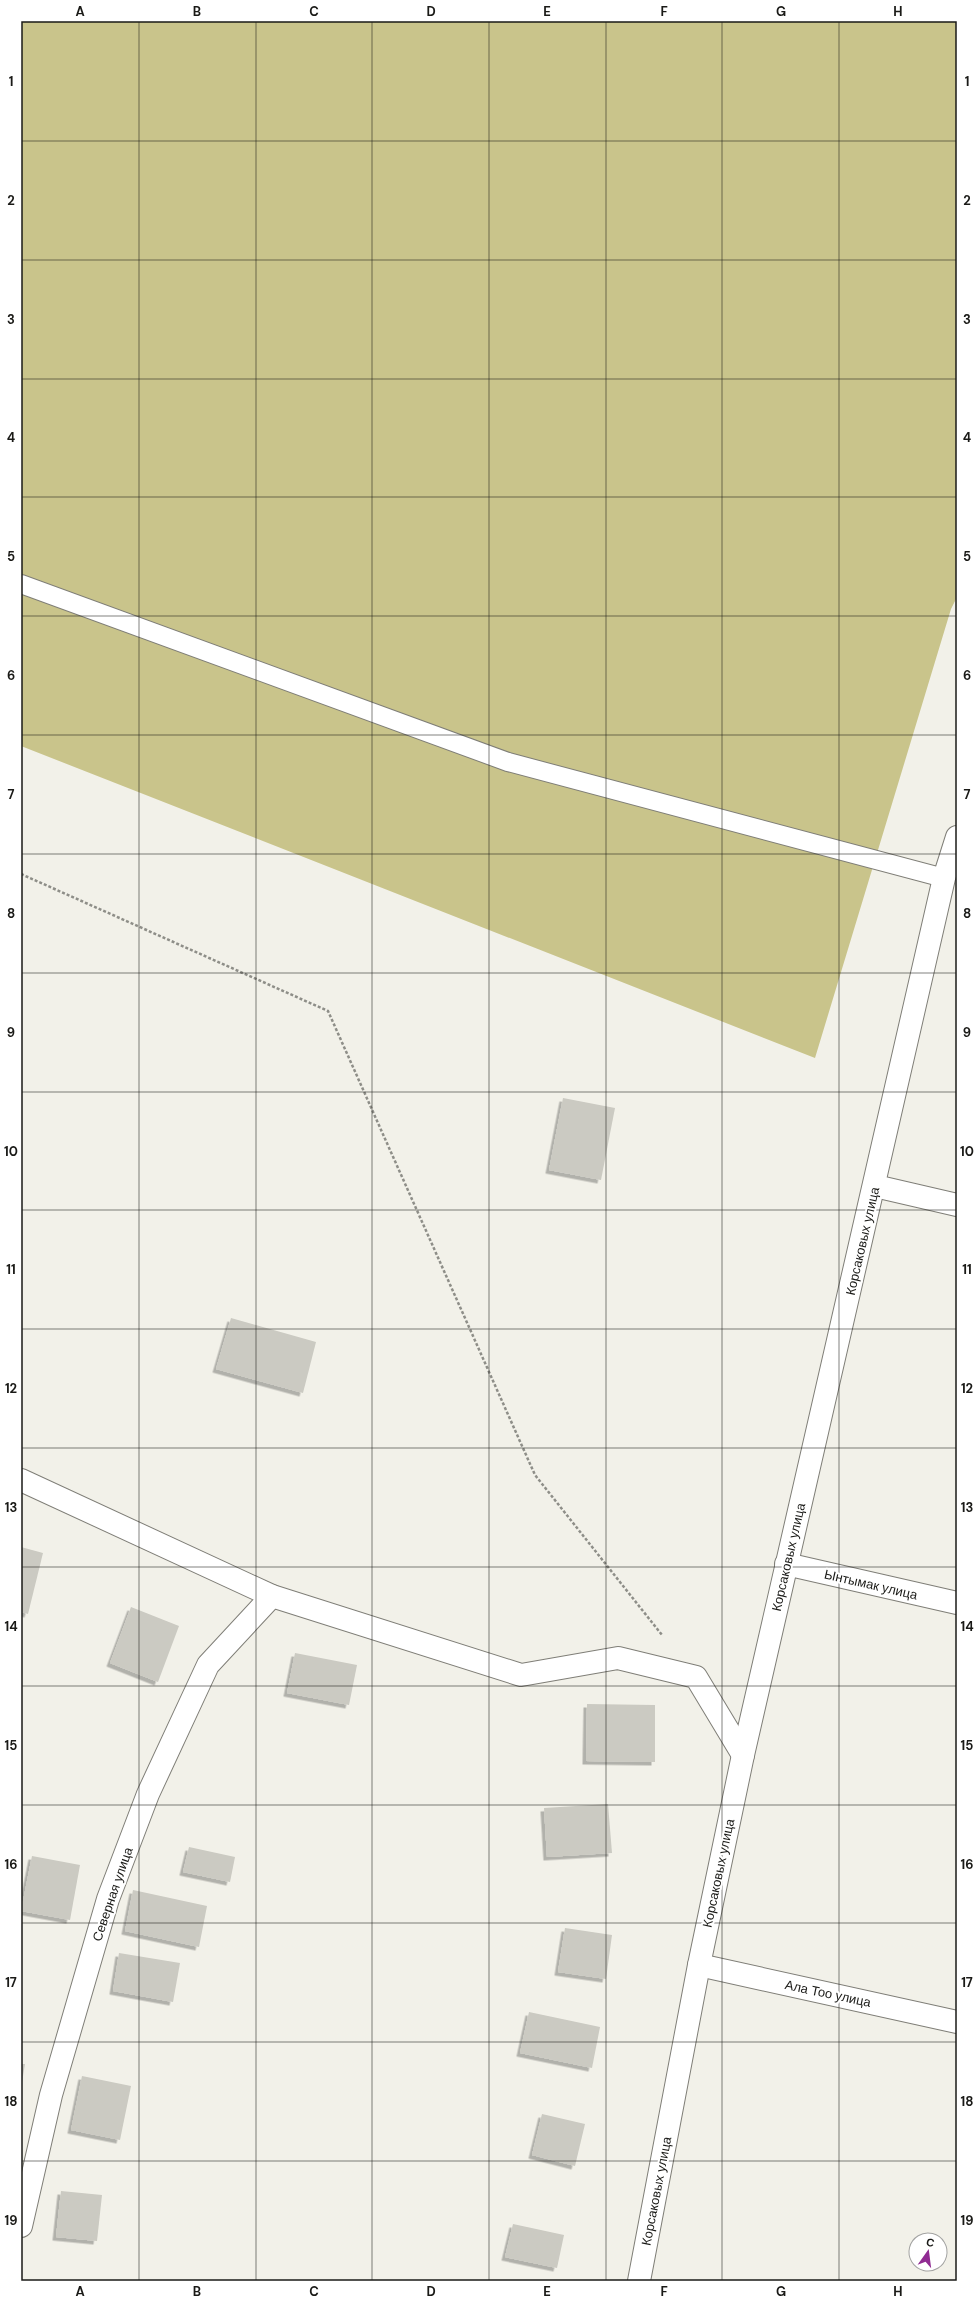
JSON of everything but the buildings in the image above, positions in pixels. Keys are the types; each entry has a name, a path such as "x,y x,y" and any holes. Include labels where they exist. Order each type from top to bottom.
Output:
{"street":[{"name":"Корсаковых улица","path":"639,2281 699,1965 743,1755 786,1564 875,1186 944,878 957,837"},
{"path":"875,1186 957,1205"},
{"path":"21,1480 272,1596 521,1675 618,1658 696,1677 743,1755"},
{"name":"Ынтымак улица","path":"786,1564 957,1603"},
{"name":"Северная улица","path":"21,2226 51,2095 105,1906 148,1794 208,1665 272,1596"},
{"name":"Ала Тоо улица","path":"699,1965 957,2022"}],"lane":[{"path":"21,584 508,762 944,878"}],"path":[{"path":"21,874 328,1011 535,1475 696,1677"}],"shaded area":[{"path":"21,21 957,21 957,597 951,609 815,1058 21,746"}]}
